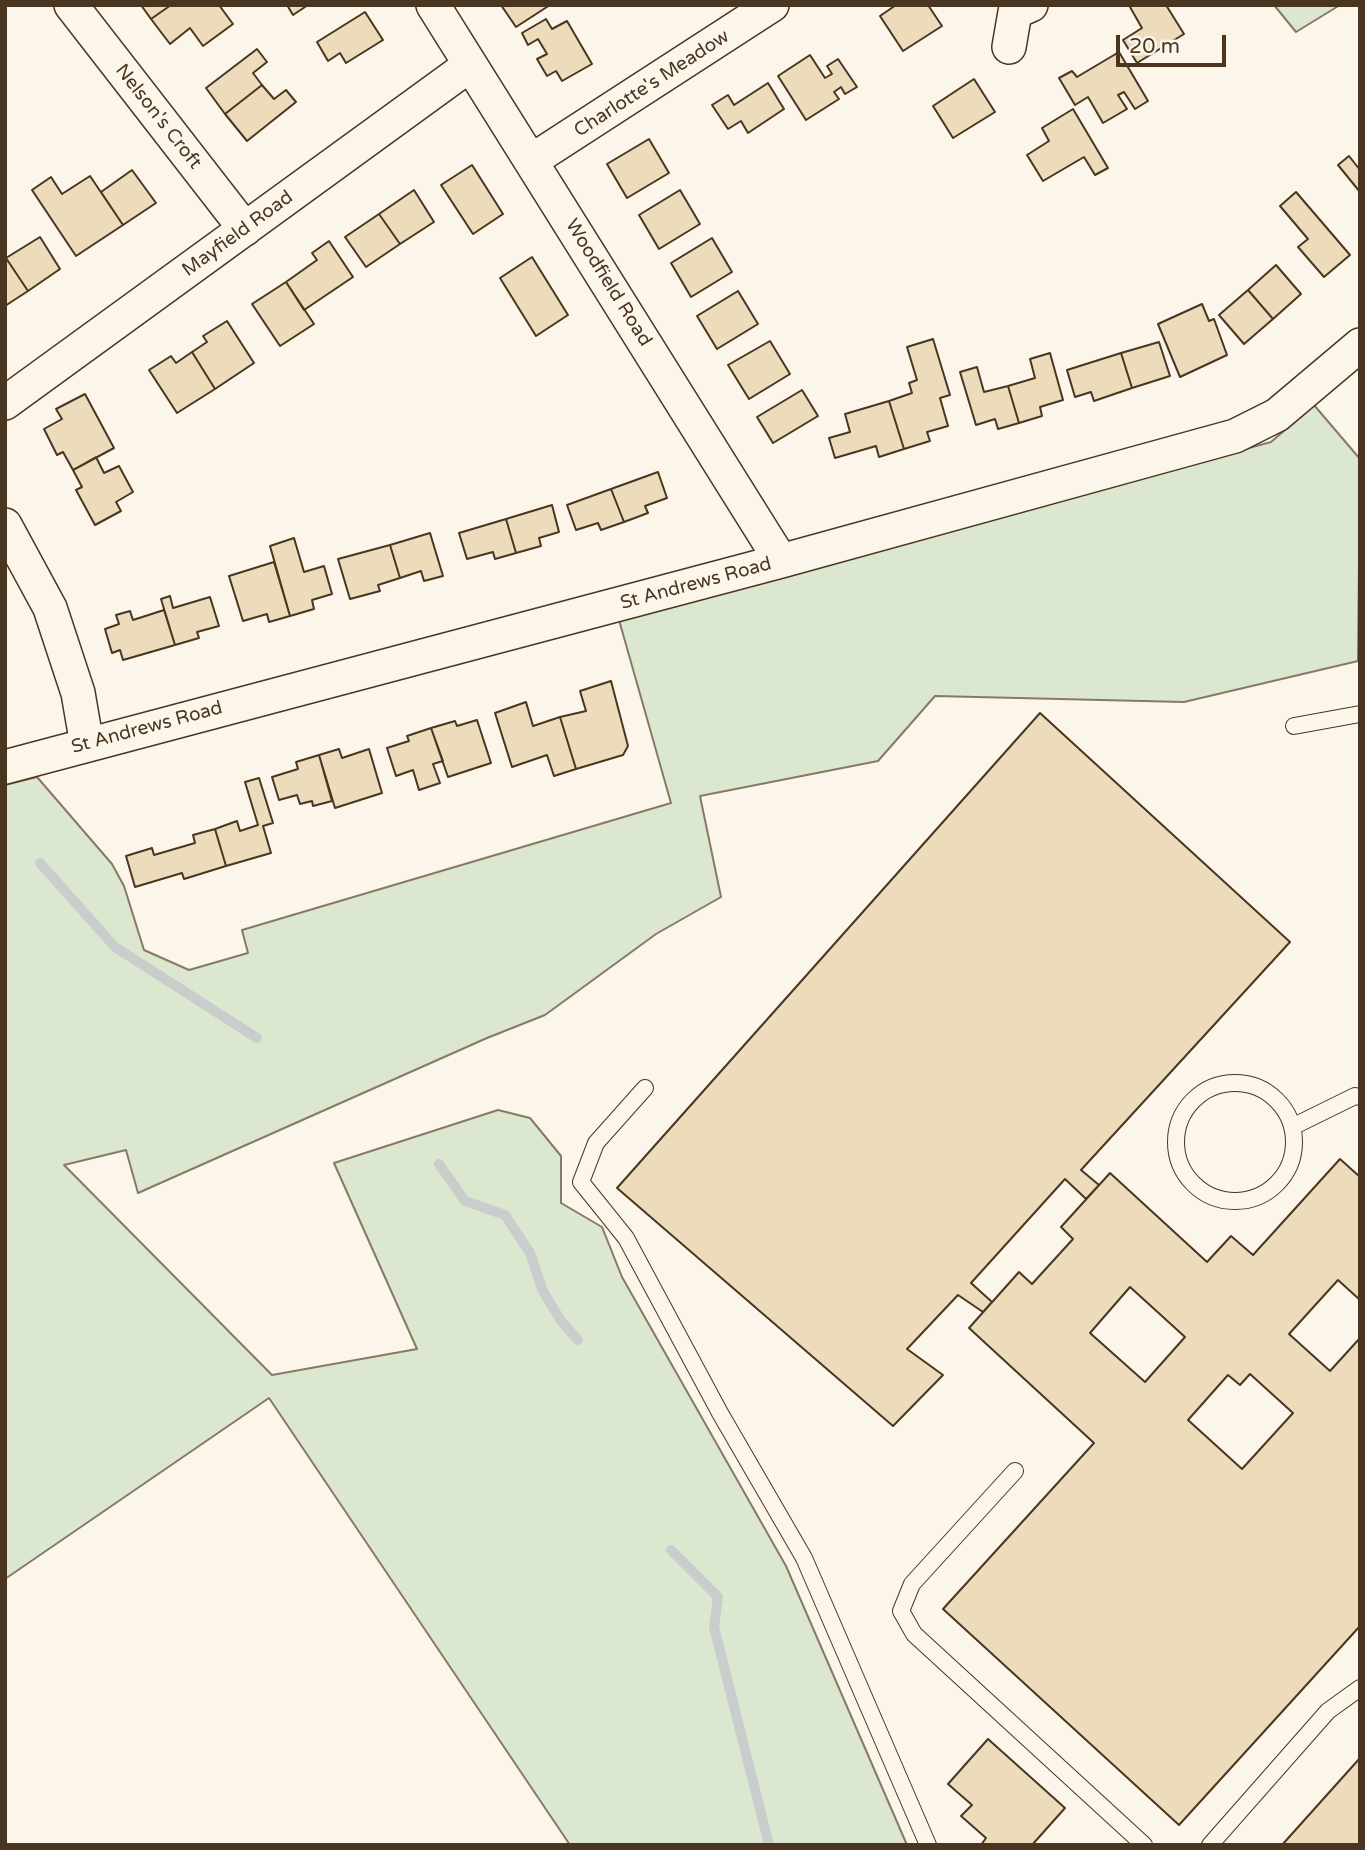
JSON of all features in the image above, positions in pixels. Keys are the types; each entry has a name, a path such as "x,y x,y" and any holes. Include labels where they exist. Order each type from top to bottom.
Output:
{"street":[{"name":"Nelson's Croft","path":"71,5 245,229"},
{"name":"Woodfield Road","path":"433,5 782,561"},
{"name":"Charlotte's Meadow","path":"531,161 772,5"},
{"path":"1009,47 1018,8"},
{"name":"Mayfield Road","path":"5,403 470,65"},
{"name":"St Andrews Road","path":"5,767 782,561 1236,436 1277,415 1360,345"},
{"path":"5,525 50,608 78,693 88,745"}],"lane":[{"path":"1294,726 1360,714"},
{"path":"1224,1084 1243,1084 1262,1090 1278,1101 1292,1127 1293,1156 1285,1174 1272,1189 1255,1199 1236,1202 1208,1195 1185,1176 1177,1158 1176,1138 1180,1119 1190,1103 1205,1090 1224,1084"},
{"path":"645,1088 596,1143 581,1182 626,1238 720,1413 804,1558 928,1845"},
{"path":"1292,1127 1355,1096 1360,1097"},
{"path":"1015,1471 912,1584 901,1611 914,1634 1144,1845"},
{"path":"1210,1845 1328,1711 1360,1688"}],"green space":[{"path":"1274,5 1340,5 1296,32"},
{"path":"1314,405 1360,459 1358,661 1184,702 935,696 878,761 700,796 721,897 656,934 545,1015 487,1038 138,1193 126,1150 64,1165 272,1375 417,1349 334,1163 498,1110 530,1118 561,1156 561,1203 602,1227 622,1277 786,1566 907,1845 570,1845 269,1398 5,1579 5,785 37,777 112,864 124,886 144,950 189,970 248,953 242,930 671,803 619,620 1271,442"}],"building":[{"path":"141,5 171,5 151,19"},
{"path":"171,5 219,5 233,24 203,46 190,28 170,44 151,19"},
{"path":"287,5 308,5 293,15"},
{"path":"501,5 550,5 516,27"},
{"path":"896,5 928,5 942,26 903,51 880,16"},
{"path":"1166,5 1184,34 1137,63 1123,40 1142,28 1130,7"},
{"path":"365,12 383,40 346,63 340,53 328,61 317,42"},
{"path":"546,19 552,29 567,21 592,64 562,81 556,71 547,76 537,59 547,54 538,39 528,45 522,33"},
{"path":"257,49 267,62 253,73 262,85 225,114 206,88"},
{"path":"1119,52 1148,101 1135,109 1124,92 1118,95 1127,109 1103,123 1088,97 1075,105 1059,78 1072,71 1077,77"},
{"path":"810,55 825,78 832,74 827,66 838,59 857,87 845,94 841,87 834,92 839,99 806,120 778,76"},
{"path":"974,79 995,112 953,138 933,106"},
{"path":"768,83 784,109 748,133 741,121 728,129 712,105 728,95 734,105"},
{"path":"262,85 274,99 286,90 296,102 247,141 225,114"},
{"path":"1073,109 1108,168 1095,175 1084,157 1043,181 1027,155 1049,141 1042,128"},
{"path":"649,139 669,173 627,198 607,164"},
{"path":"1349,156 1360,170 1360,192 1338,165"},
{"path":"472,165 503,214 473,234 441,185"},
{"path":"132,170 156,203 123,225 101,192"},
{"path":"90,176 123,225 76,256 32,190 51,177 62,194"},
{"path":"414,190 434,222 400,244 379,214"},
{"path":"680,190 700,224 659,249 639,215"},
{"path":"1296,192 1350,255 1324,277 1298,247 1308,239 1280,206"},
{"path":"379,214 400,244 366,267 345,237"},
{"path":"40,237 60,269 28,291 6,258"},
{"path":"712,238 732,272 691,297 671,263"},
{"path":"329,241 353,277 304,310 286,282 317,260 312,253"},
{"path":"532,257 568,315 536,336 500,278"},
{"path":"5,259 28,291 5,306"},
{"path":"1276,265 1301,294 1273,319 1248,290"},
{"path":"286,282 314,324 280,346 252,304"},
{"path":"1248,290 1273,319 1244,344 1219,315"},
{"path":"738,291 758,324 717,349 697,316"},
{"path":"1202,304 1209,321 1214,319 1227,355 1180,377 1158,324"},
{"path":"227,321 254,363 215,389 192,352 207,342 203,336"},
{"path":"933,339 950,395 940,398 948,426 927,432 930,441 904,449 889,401 912,393 909,383 917,380 907,347"},
{"path":"770,341 790,374 749,399 728,365"},
{"path":"1159,342 1170,376 1132,388 1121,353"},
{"path":"192,352 215,389 177,413 149,370 171,356 176,363"},
{"path":"1050,353 1063,400 1040,407 1042,416 1019,423 1008,386 1035,378 1030,359"},
{"path":"1121,353 1132,388 1094,401 1091,392 1075,397 1067,370"},
{"path":"977,367 984,392 1008,386 1019,423 998,429 995,419 976,425 960,372"},
{"path":"802,390 818,416 773,443 757,417"},
{"path":"85,394 114,448 73,470 63,452 57,455 44,429 62,419 56,409"},
{"path":"889,401 904,449 879,457 876,446 835,458 829,438 850,432 845,414"},
{"path":"96,457 104,473 119,466 133,492 116,502 121,511 95,525 76,490 82,487 73,470"},
{"path":"658,472 667,498 645,506 648,513 624,522 611,489"},
{"path":"611,489 624,522 601,530 598,523 576,530 567,505"},
{"path":"552,505 559,532 539,538 541,546 516,553 506,519"},
{"path":"506,519 516,553 495,559 493,552 467,559 459,533"},
{"path":"430,533 443,576 424,581 421,571 400,578 390,545"},
{"path":"294,538 304,572 324,566 332,594 312,600 314,609 290,616 270,546"},
{"path":"390,545 400,578 378,585 380,591 350,599 338,559"},
{"path":"274,562 290,616 269,622 267,614 243,621 229,576"},
{"path":"170,596 173,608 210,597 219,626 197,632 199,638 175,645 161,599"},
{"path":"164,610 175,645 123,660 120,650 112,653 105,629 119,624 116,615 130,611 133,620"},
{"path":"611,681 628,746 623,755 576,769 560,717 586,711 580,691"},
{"path":"526,702 533,726 560,717 576,769 554,776 547,755 512,767 495,713"},
{"path":"1040,713 1290,942 1081,1170 1099,1185 1086,1199 1065,1179 971,1283 992,1302 983,1312 958,1295 907,1349 943,1375 893,1426 617,1188"},
{"path":"477,720 491,763 448,777 431,728 455,721 457,726"},
{"path":"431,728 443,761 433,764 440,783 419,790 413,770 396,776 387,748 409,741 407,736"},
{"path":"339,749 342,758 369,749 382,793 335,808 319,755"},
{"path":"319,755 332,801 313,806 312,801 300,804 297,795 279,800 272,777 298,769 296,762"},
{"path":"259,778 273,823 263,826 271,853 226,866 215,829 237,821 240,831 258,825 245,782"},
{"path":"215,829 226,866 184,879 182,873 135,887 126,856 152,848 154,855 195,843 193,835"},
{"path":"1340,1159 1360,1177 1360,1300 1338,1280 1289,1334 1330,1371 1360,1338 1360,1626 1179,1825 943,1609 1094,1443 969,1328 1019,1272 1032,1284 1073,1239 1061,1227 1110,1173 1207,1262 1231,1236 1253,1255","holes":["1130,1287 1185,1337 1145,1382 1090,1333","1250,1374 1293,1413 1242,1469 1188,1420 1228,1375 1240,1385"]},
{"path":"988,1739 1065,1808 1032,1845 981,1845 986,1838 961,1816 972,1805 948,1784"},
{"path":"1360,1758 1360,1845 1282,1845"}],"waterway":[{"path":"40,863 115,947 257,1038"},
{"path":"439,1164 465,1201 505,1215 530,1253 543,1291 561,1321 578,1340"},
{"path":"671,1550 718,1597 714,1627 769,1845"}]}
